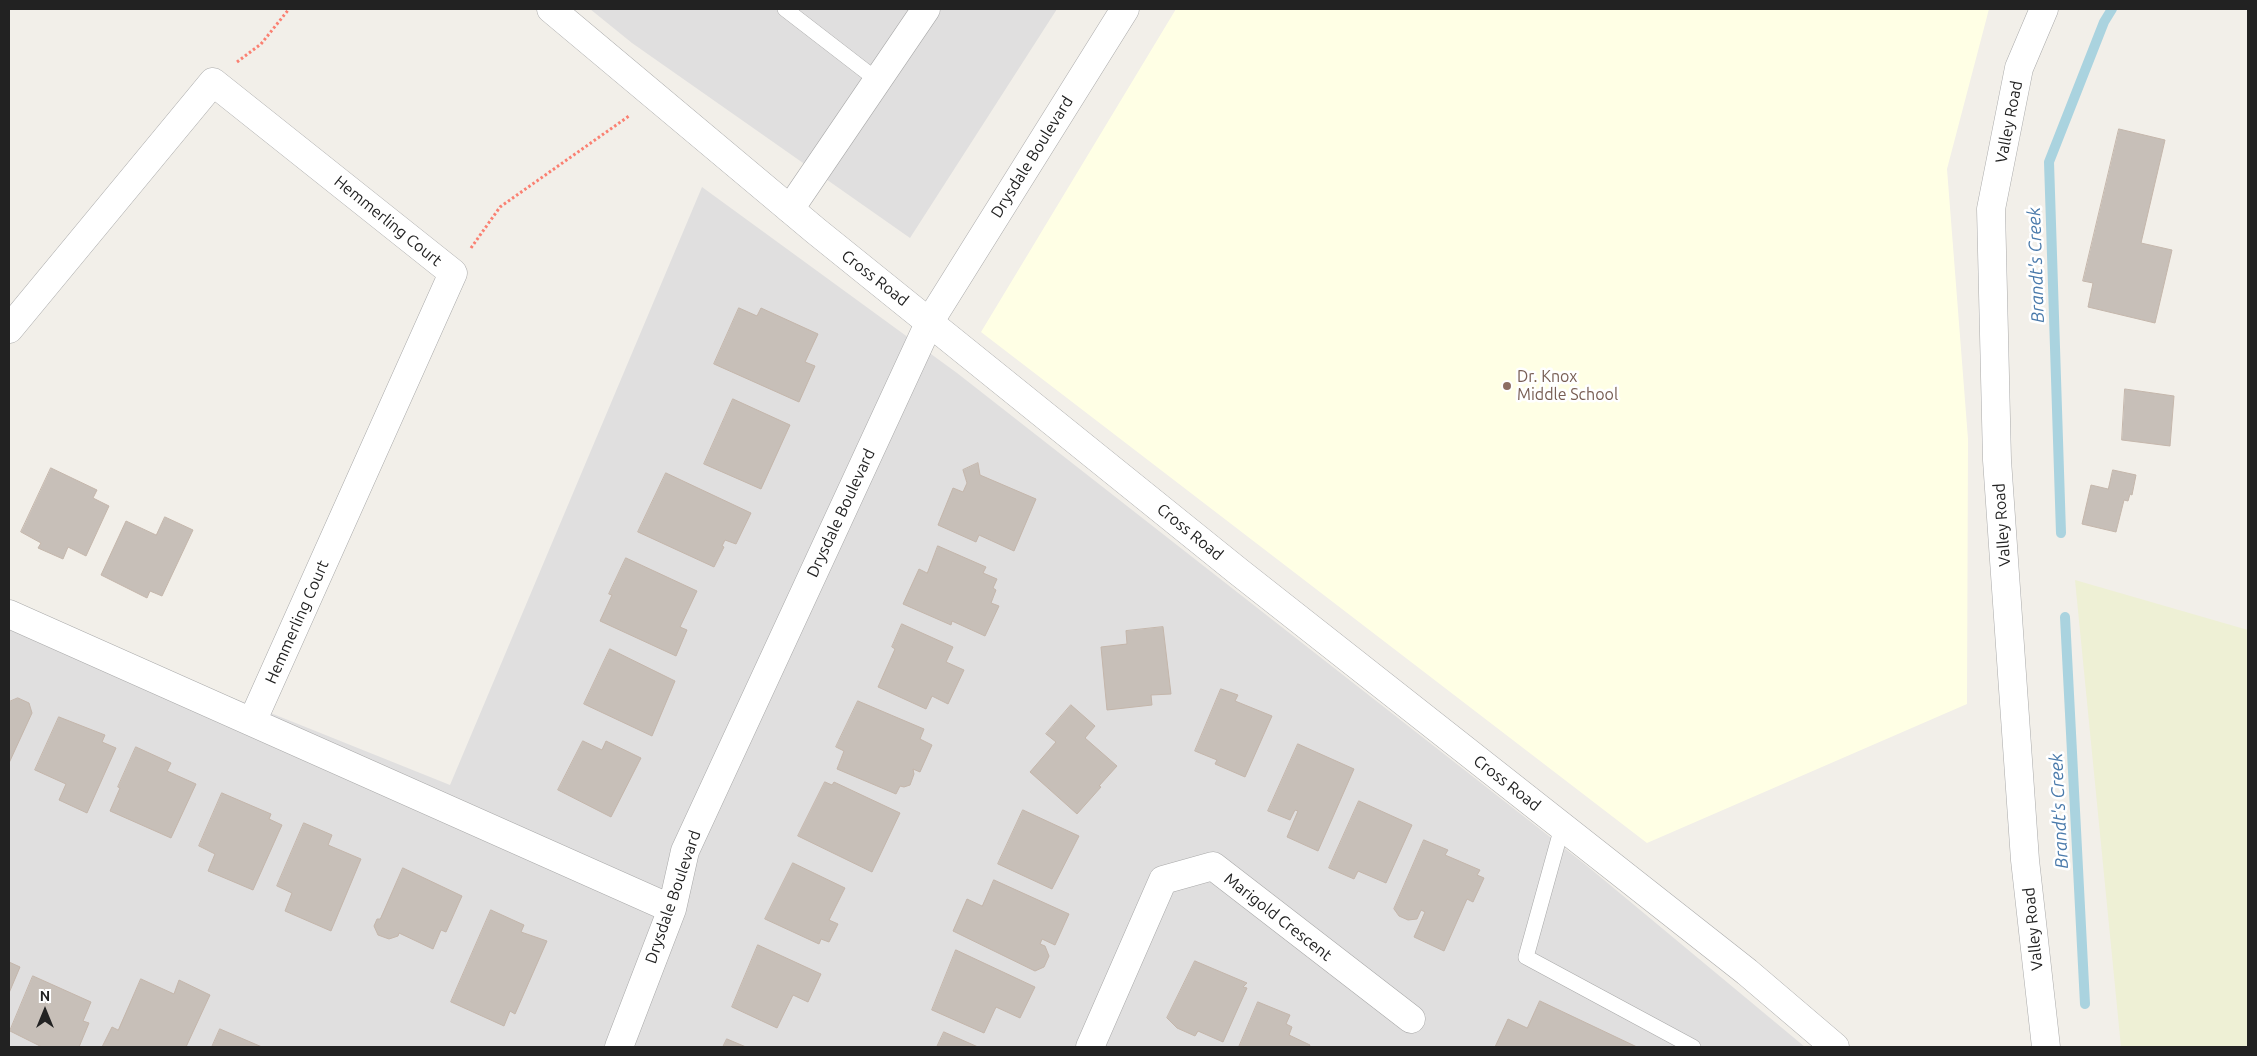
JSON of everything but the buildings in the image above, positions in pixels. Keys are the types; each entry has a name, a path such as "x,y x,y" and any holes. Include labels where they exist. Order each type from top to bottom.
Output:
{"street":[{"name":"Cross Road","path":"551,9 790,209 1239,572 1747,972 1835,1047"},
{"path":"790,209 926,9"},
{"name":"Drysdale Boulevard","path":"619,1047 672,908 685,851 930,321 1125,9"},
{"name":"Valley Road","path":"2044,9 2019,68 1991,209 1998,470 2026,860 2046,1047"},
{"name":"Hemmerling Court","path":"213,82 453,273 252,722"},
{"path":"9,329 213,82"},
{"path":"9,614 672,908"},
{"name":"Marigold Crescent","path":"1090,1047 1162,880 1213,866 1411,1019"}],"lane":[{"path":"785,9 877,80"},
{"path":"1562,826 1526,957 1693,1047"}],"path":[{"path":"213,82 261,44 289,9"},
{"path":"453,273 500,207 656,97"}],"shaded area":[{"path":"590,9 1057,9 910,238 632,43"},
{"name":"Dr. Knox Middle School","path":"1176,9 1989,9 1947,169 1968,439 1967,704 1647,843 981,332"},
{"path":"702,187 957,373 1586,865 1805,1047 9,1047 9,608 450,785"},
{"path":"2075,580 2248,630 2248,1047 2121,1047"}],"waterway":[{"name":"Brandt's Creek","path":"2061,533 2049,162 2104,22 2112,9"},
{"name":"Brandt's Creek","path":"2065,617 2085,1004"}],"place":[{"name":"Dr. Knox Middle School","path":"1507,386"}]}
